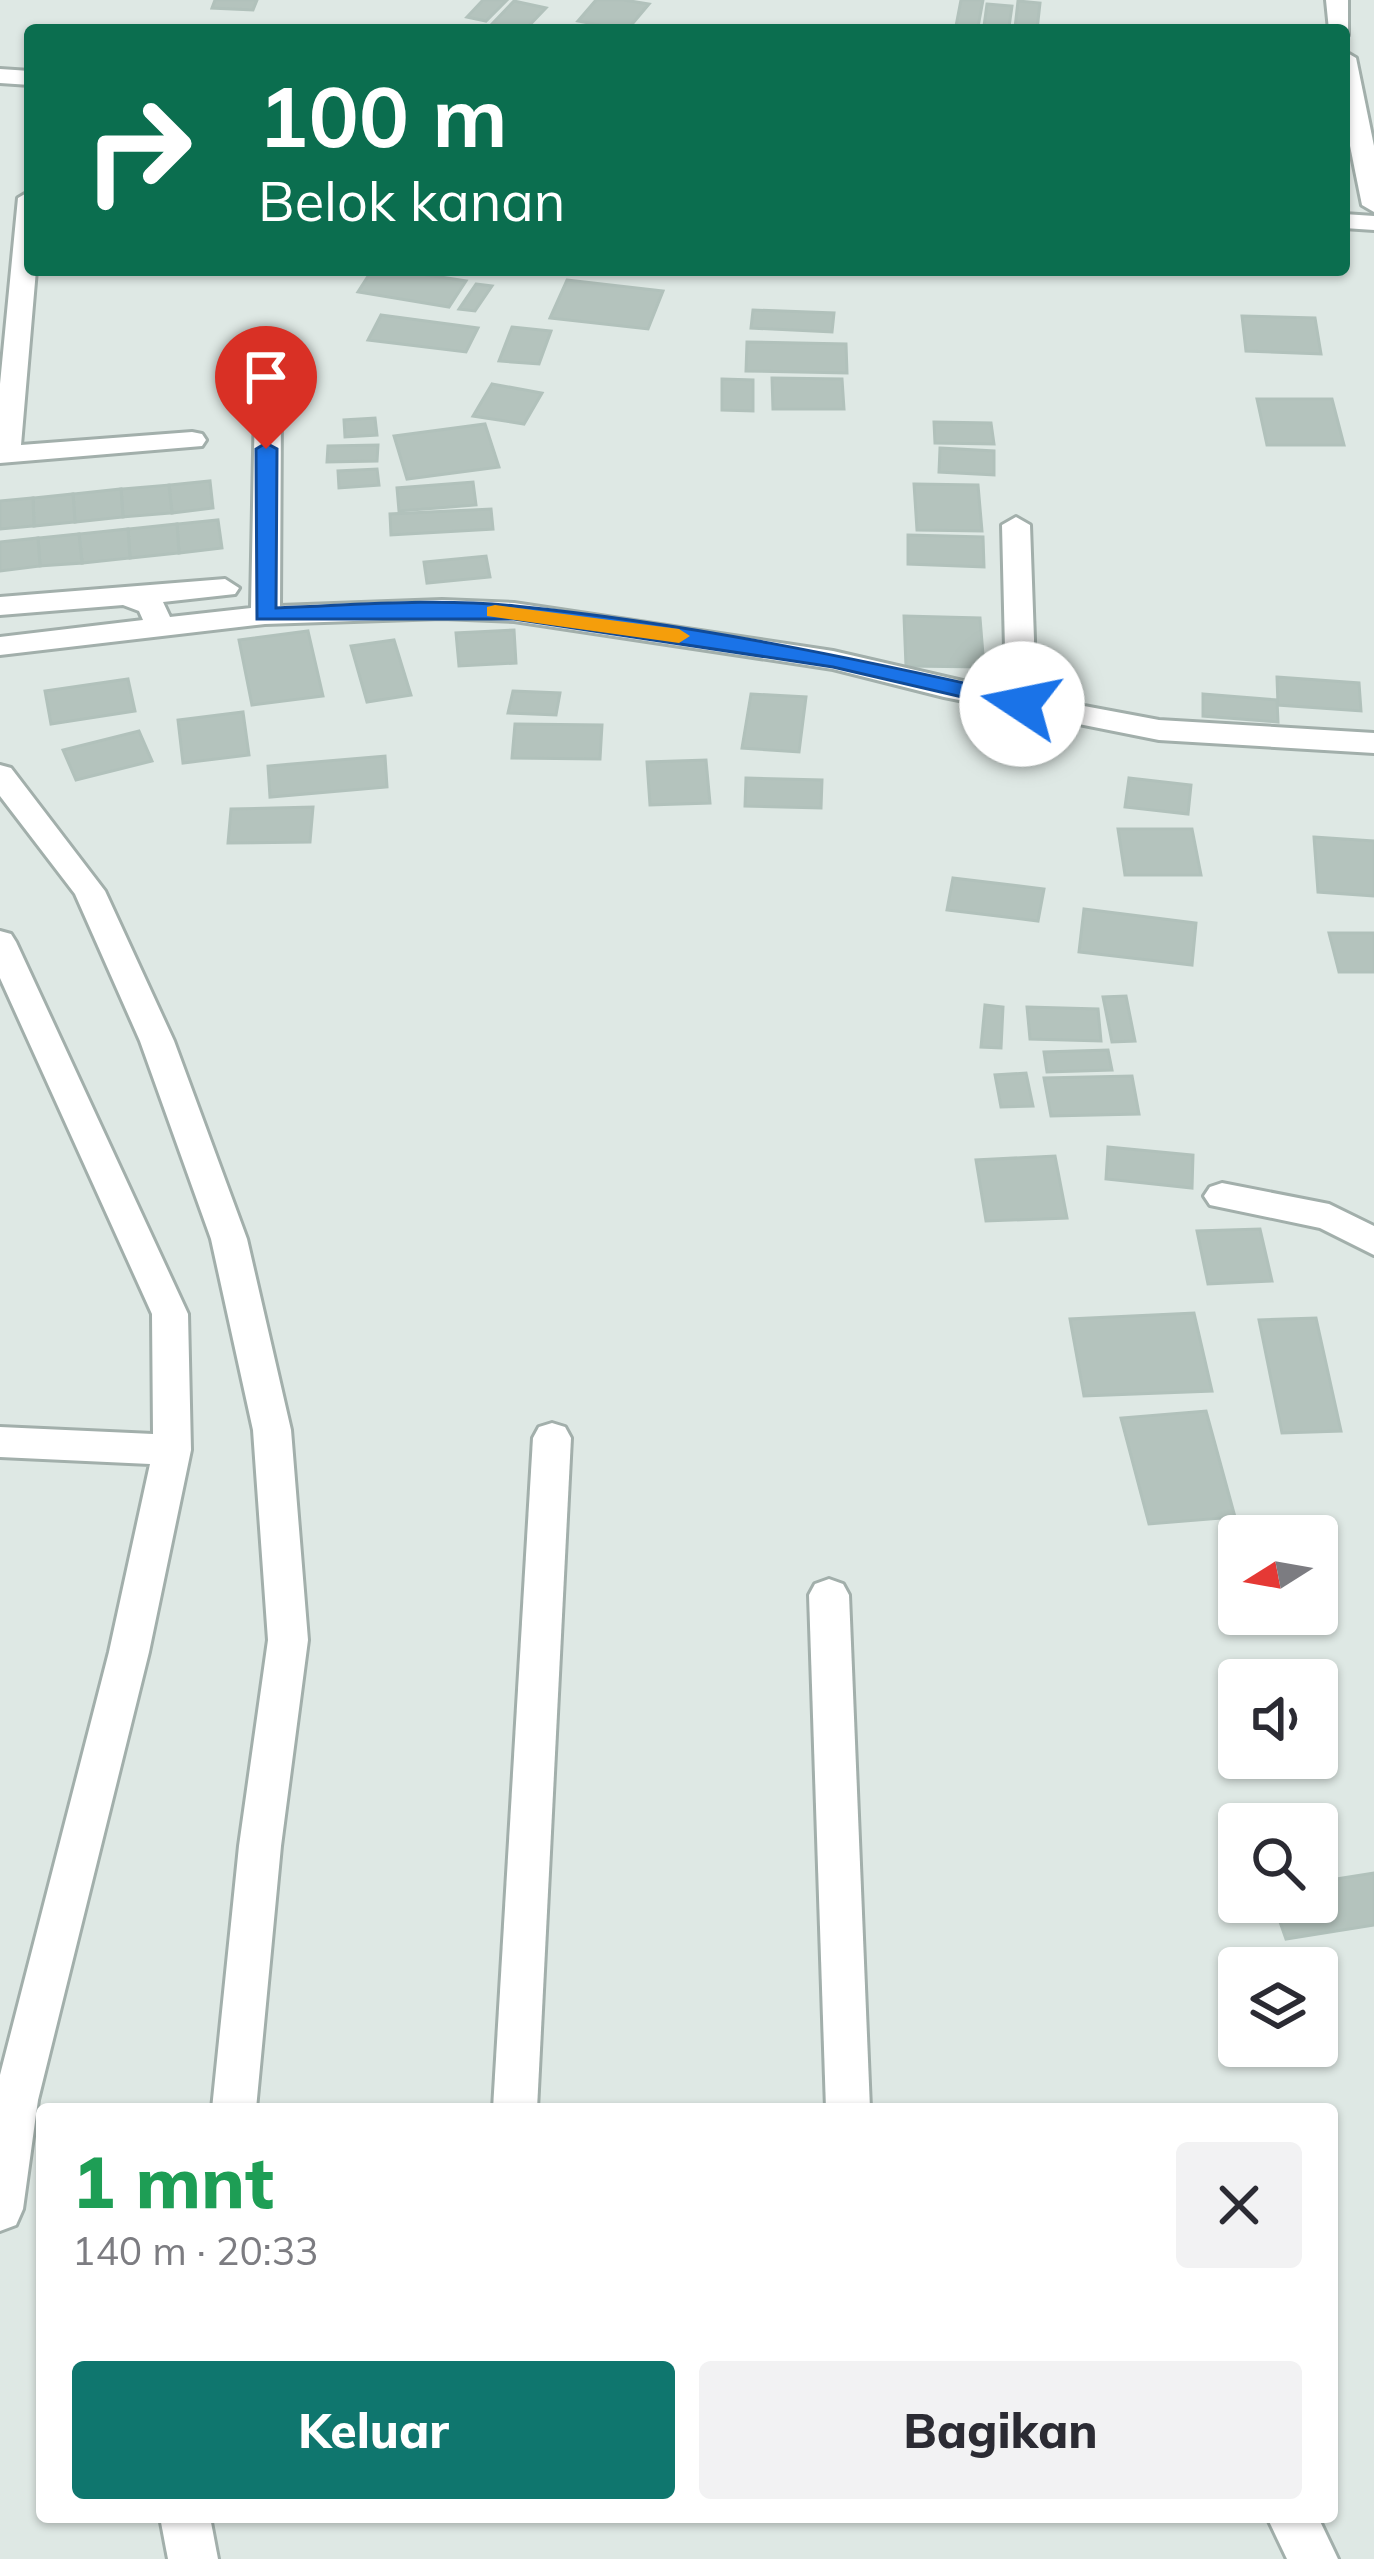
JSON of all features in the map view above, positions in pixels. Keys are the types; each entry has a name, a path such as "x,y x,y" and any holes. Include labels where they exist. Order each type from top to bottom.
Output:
{"street":[{"path":"1350,87 1374,205"},
{"path":"24,255 3,455 192,440"},
{"path":"265,615 268,403 278,341"},
{"path":"1016,525 1022,704"},
{"path":"0,606 224,588"},
{"path":"126,596 151,606 160,625"},
{"path":"0,646 265,615 442,609 514,612 833,660 1159,730 1374,743"},
{"path":"0,775 89,891 157,1041 229,1239 272,1430 288,1640 260,1846 235,2103"},
{"path":"0,941 170,1314 172,1450 129,1652 16,2100 0,2209"},
{"path":"1222,1196 1329,1217 1374,1242"},
{"path":"514,2103 552,1438"},
{"path":"0,1442 172,1450"},
{"path":"829,1594 848,2103"},
{"path":"186,2523 193,2559"},
{"path":"1295,2523 1313,2559"}],"building":[{"path":"215,0 257,0 253,10 212,8"},
{"path":"483,0 507,0 486,21 467,17"},
{"path":"596,0 649,4 632,24 578,21"},
{"path":"961,0 983,0 979,24 956,24"},
{"path":"514,1 546,8 531,24 492,24"},
{"path":"1018,1 1040,3 1038,24 1015,24"},
{"path":"987,4 1012,6 1009,24 984,24"},
{"path":"368,276 466,281 449,307 358,292"},
{"path":"567,280 663,291 648,329 550,318"},
{"path":"476,284 492,286 475,311 459,309"},
{"path":"753,310 834,313 832,332 751,328"},
{"path":"381,315 478,328 466,352 368,340"},
{"path":"1242,316 1315,318 1321,354 1246,351"},
{"path":"512,327 551,331 539,364 499,361"},
{"path":"747,342 846,344 847,373 746,371"},
{"path":"772,378 842,379 844,409 773,409"},
{"path":"722,379 753,380 753,411 722,410"},
{"path":"492,384 542,393 524,424 473,416"},
{"path":"1257,399 1332,399 1344,445 1267,445"},
{"path":"375,418 377,435 345,437 344,420"},
{"path":"934,422 991,423 994,444 935,443"},
{"path":"485,424 499,467 407,479 394,436"},
{"path":"378,445 377,461 327,462 328,446"},
{"path":"940,448 994,451 994,475 939,472"},
{"path":"377,469 379,485 339,488 338,471"},
{"path":"210,481 213,508 172,513 169,485"},
{"path":"473,482 476,505 399,511 397,488"},
{"path":"914,484 978,485 982,531 917,530"},
{"path":"169,485 172,513 123,517 121,489"},
{"path":"121,489 123,517 75,522 73,494"},
{"path":"73,494 75,522 34,526 33,498"},
{"path":"33,498 34,526 0,529 0,501"},
{"path":"491,509 493,529 391,535 390,514"},
{"path":"218,520 222,548 179,553 177,524"},
{"path":"177,524 179,553 130,558 128,529"},
{"path":"128,529 130,558 82,563 79,534"},
{"path":"79,534 82,563 40,566 38,538"},
{"path":"908,535 983,537 984,567 908,564"},
{"path":"38,538 40,566 0,571 0,542"},
{"path":"486,556 490,577 427,583 424,562"},
{"path":"904,616 980,618 984,667 906,666"},
{"path":"514,630 516,663 459,666 456,633"},
{"path":"308,631 323,696 252,705 239,640"},
{"path":"394,640 411,695 367,702 351,646"},
{"path":"1277,677 1359,683 1361,711 1278,705"},
{"path":"128,679 135,711 51,724 45,691"},
{"path":"513,691 560,693 556,715 508,713"},
{"path":"751,694 806,697 799,752 742,748"},
{"path":"1203,694 1277,700 1278,722 1203,716"},
{"path":"243,712 249,755 183,763 178,720"},
{"path":"515,724 602,725 600,759 512,758"},
{"path":"139,731 152,761 76,780 63,750"},
{"path":"385,756 387,787 270,797 268,766"},
{"path":"706,760 710,803 650,805 647,762"},
{"path":"746,778 822,780 821,808 745,806"},
{"path":"1129,778 1191,785 1188,814 1125,807"},
{"path":"313,807 310,842 228,843 231,809"},
{"path":"1118,829 1192,829 1201,875 1125,875"},
{"path":"1314,837 1374,841 1374,896 1318,892"},
{"path":"953,878 1044,889 1038,921 947,910"},
{"path":"1084,909 1196,923 1192,965 1079,952"},
{"path":"1329,933 1374,933 1374,972 1339,972"},
{"path":"1126,996 1135,1041 1112,1042 1103,997"},
{"path":"985,1005 1003,1007 1001,1048 981,1047"},
{"path":"1027,1007 1098,1009 1101,1041 1030,1039"},
{"path":"1108,1050 1112,1070 1047,1072 1044,1052"},
{"path":"1026,1073 1033,1106 1001,1107 995,1075"},
{"path":"1132,1076 1139,1114 1051,1116 1044,1078"},
{"path":"1108,1147 1193,1155 1192,1188 1106,1179"},
{"path":"1055,1156 1067,1218 986,1221 976,1160"},
{"path":"1260,1229 1272,1281 1208,1284 1197,1231"},
{"path":"1194,1313 1212,1391 1084,1396 1070,1319"},
{"path":"1316,1318 1341,1431 1282,1433 1259,1320"},
{"path":"1206,1411 1234,1515 1149,1524 1121,1418"},
{"path":"1374,1873 1374,1925 1286,1939 1280,1923 1338,1923 1338,1879"}],"slow traffic":[{"path":"495,611 679,636"}],"route":[{"path":"266,449 265,615 442,609 514,612 833,660 1022,704"}]}
